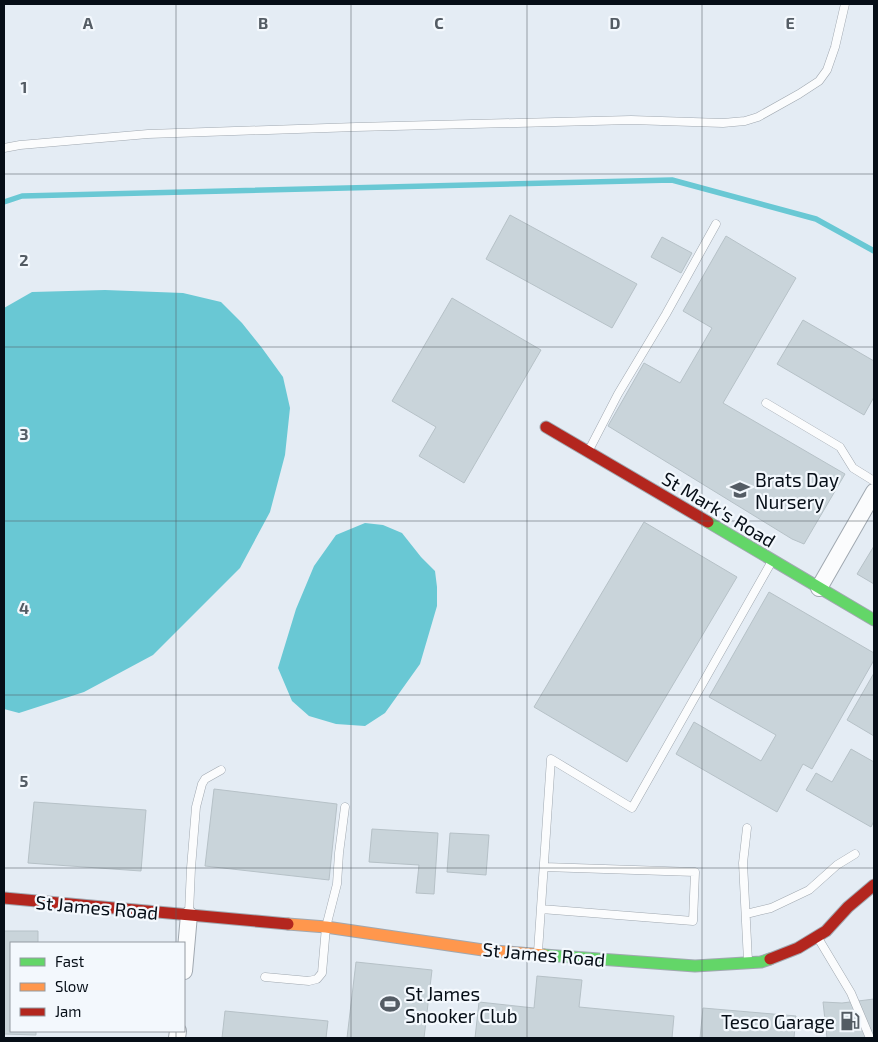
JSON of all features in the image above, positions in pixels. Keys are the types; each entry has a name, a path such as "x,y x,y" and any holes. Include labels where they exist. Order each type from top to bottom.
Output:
{"street":[{"name":"St Mark's Road","path":"546,427 874,620"},
{"path":"819,588 874,492"},
{"name":"St James Road","path":"4,898 326,927 482,950 695,966 761,962 798,948 826,931 848,906 874,885"},
{"path":"185,960 189,915"}],"lane":[{"path":"4,148 148,134 537,122 631,120 723,123 745,121 758,117 800,94 819,81 827,70 835,47 845,4"},
{"path":"588,452 618,394 666,314 716,224"},
{"path":"766,403 840,447 852,468 874,481"},
{"path":"538,954 551,760 632,808 772,560"},
{"path":"189,915 196,807 204,778 221,770"},
{"path":"265,977 308,981 317,979 322,974 326,927 337,884 345,807"},
{"path":"747,828 743,864 748,963"},
{"path":"746,914 771,908 809,890 837,865 855,854"},
{"path":"541,909 693,921 695,872 544,867"},
{"path":"816,937 851,993 870,1038"}],"water":[{"path":"105,290 183,293 221,302 242,323 283,377 290,408 285,455 270,512 240,568 153,655 84,692 19,713 4,709 4,308 32,292"},
{"path":"365,523 383,525 402,533 435,571 437,606 420,664 385,713 365,726 336,724 309,716 292,701 278,668 296,609 314,566 336,535"}],"building":[{"path":"510,215 637,284 612,328 486,259"},
{"path":"726,236 796,278 723,403 845,474 804,544 792,539 608,426 644,363 680,383 712,328 683,311"},
{"path":"662,237 692,253 681,273 651,257"},
{"path":"452,298 541,350 464,483 419,456 436,427 392,401"},
{"path":"803,320 874,361 874,397 864,415 777,364"},
{"path":"644,522 737,577 627,762 534,707"},
{"path":"874,546 874,584 857,574"},
{"path":"769,592 874,653 874,660 812,769 803,764 777,812 676,754 694,722 761,761 776,735 709,697"},
{"path":"874,673 874,736 847,720"},
{"path":"851,749 874,762 874,821 871,827 806,790 816,773 832,782"},
{"path":"214,789 337,804 329,880 205,866"},
{"path":"34,802 146,810 141,871 28,863"},
{"path":"372,829 438,833 434,894 416,893 419,865 369,862"},
{"path":"450,833 489,835 486,875 447,872"},
{"path":"4,931 38,931 38,942 10,942 10,1032 36,1032 36,1035 4,1034"},
{"name":"St James Snooker Club","path":"356,962 432,970 424,1038 347,1038"},
{"path":"537,976 582,980 579,1007 674,1016 672,1038 475,1038 479,1002 534,1008"},
{"name":"Tesco Garage","path":"874,999 874,1038 827,1038 823,1002 842,1003"},
{"path":"703,1008 796,1016 794,1038 700,1038"},
{"path":"225,1011 328,1021 326,1038 222,1038"}],"waterway":[{"path":"4,202 22,196 672,180 816,219 874,251"}],"traffic: fast":[{"path":"708,522 874,620"},
{"path":"544,955 695,966 761,962 770,959"}],"traffic: slow":[{"path":"288,924 326,927 483,950 544,955"}],"traffic: jam":[{"path":"546,427 708,522"},
{"path":"770,959 798,948 826,931 848,907 874,885"},
{"path":"4,898 288,924"}],"place":[{"name":"Brats Day Nursery","path":"740,490"},
{"name":"St James Snooker Club","path":"390,1004"},
{"name":"Tesco Garage","path":"850,1021"}]}
